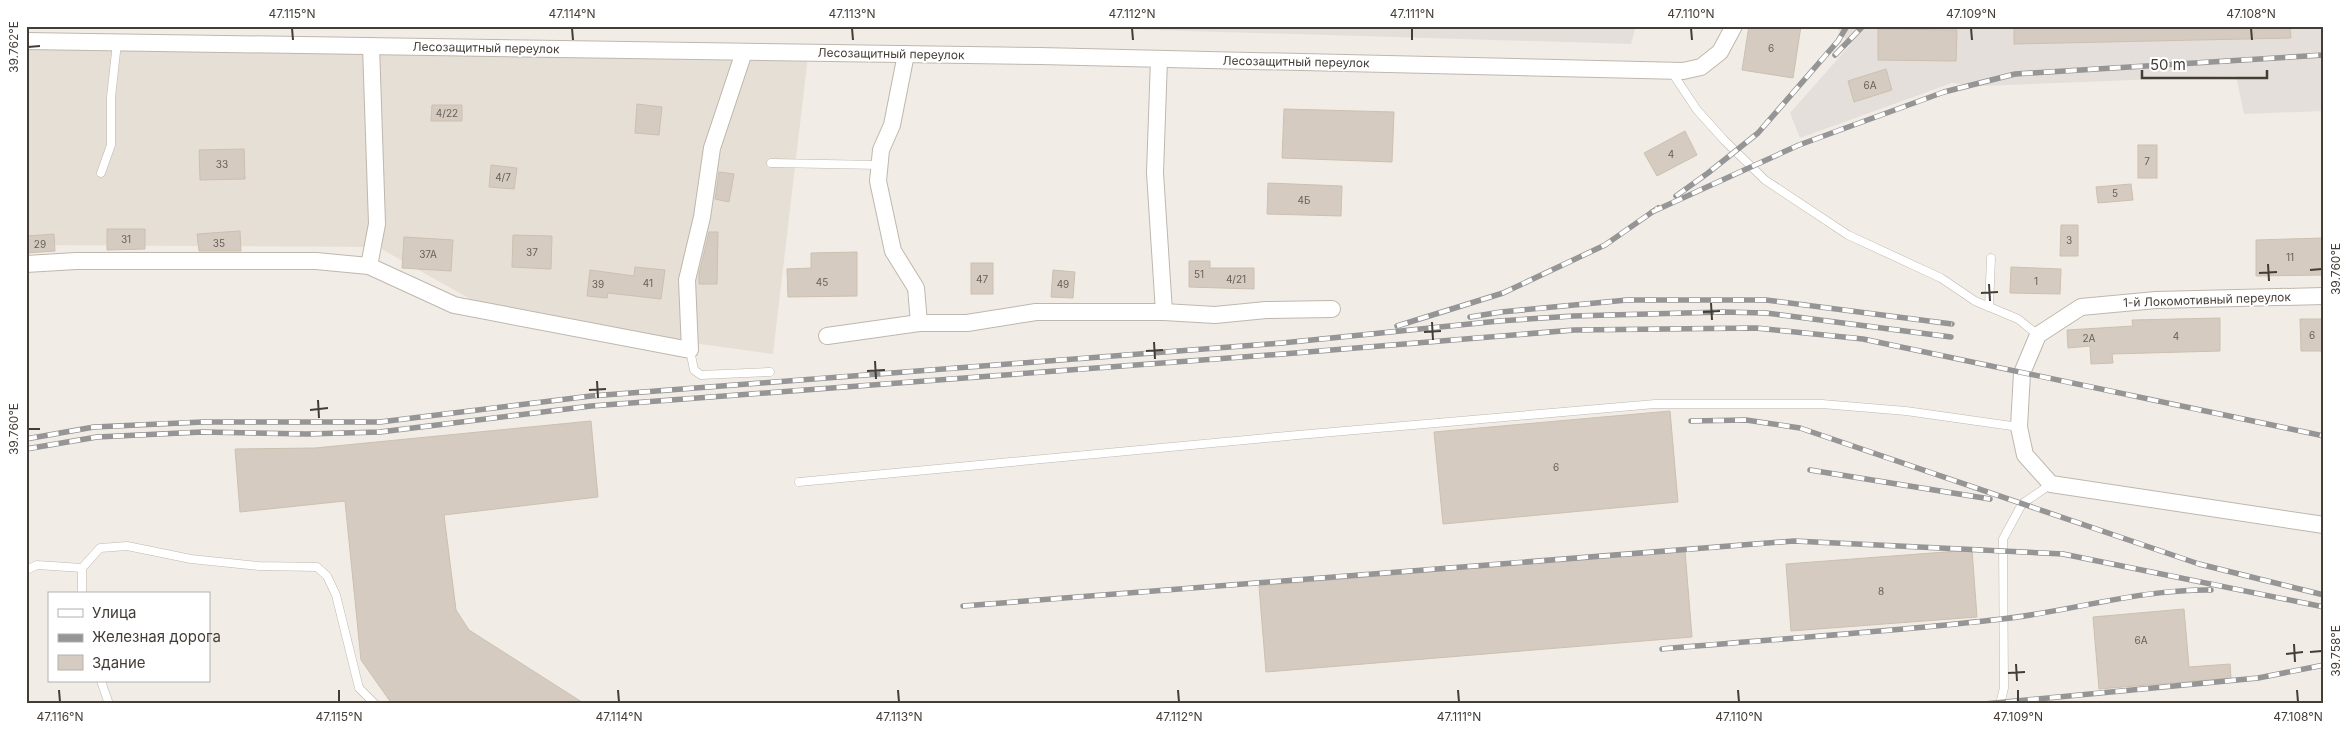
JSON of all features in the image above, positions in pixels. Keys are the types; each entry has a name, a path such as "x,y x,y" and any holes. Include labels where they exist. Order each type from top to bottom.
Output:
{"street":[{"name":"Лесозащитный переулок","path":"26,41 906,54 1671,70 1701,67 1720,52 1734,26"},
{"path":"369,266 377,224 371,46"},
{"path":"26,264 76,261 316,261 369,266 454,305 690,350 687,280 702,217 712,148 744,52"},
{"path":"906,54 892,125 881,150 878,181 893,251 916,288 919,323"},
{"path":"1159,59 1155,172 1164,312"},
{"name":"1-й Локомотивный переулок","path":"2038,336 2081,307 2156,300 2324,296"},
{"path":"827,336 919,323 967,323 1036,312 1164,312 1215,315 1266,310 1332,309"},
{"path":"2038,336 2022,373 2019,427 2025,455 2051,484 2324,525"}],"lane":[{"path":"101,174 111,145 111,97 117,43"},
{"path":"1671,70 1697,110 1724,140 1765,180 1848,235 1941,278 1975,301 2018,319 2038,336"},
{"path":"771,162 880,165"},
{"path":"1989,307 1991,258"},
{"path":"690,350 694,370 701,375 770,372"},
{"path":"799,482 1298,435 1655,404 1822,404 1906,411 2019,427"},
{"path":"2000,704 2004,688 2003,538 2022,504 2051,484"},
{"path":"82,592 82,568 100,548 127,546 191,559 259,566 317,567 328,576 336,595 359,688 375,704"},
{"path":"26,570 37,565 82,568"},
{"path":"101,682 109,704"}],"shaded area":[{"path":"1021,26 1636,26 1631,44"},
{"path":"1835,26 2324,26 2324,111 2244,114 2236,76 1983,86 1952,83 1800,138 1790,113 1850,45"},
{"path":"26,45 808,56 773,354 502,317 378,247 26,245"}],"building":[{"path":"1749,26 1801,26 1793,78 1742,70"},
{"path":"2014,26 2290,26 2291,38 2014,44"},
{"path":"1878,29 1957,30 1956,61 1878,60"},
{"path":"1886,69 1892,90 1854,102 1848,81"},
{"path":"637,104 662,107 659,135 635,133"},
{"path":"432,105 462,105 462,121 431,121"},
{"path":"1284,109 1394,112 1392,162 1282,158"},
{"path":"1685,131 1697,155 1657,176 1644,153"},
{"path":"2138,145 2157,145 2157,178 2138,178"},
{"path":"244,149 245,179 200,180 199,150"},
{"path":"491,165 517,168 514,189 489,187"},
{"path":"719,172 734,174 729,202 715,199"},
{"path":"1268,183 1342,186 1341,216 1267,214"},
{"path":"2131,184 2133,200 2098,203 2096,187"},
{"path":"2061,225 2078,225 2078,256 2060,256"},
{"path":"107,229 145,229 145,249 107,250"},
{"path":"240,231 241,251 199,251 197,234"},
{"path":"709,232 718,232 717,284 699,284 699,274"},
{"path":"54,234 55,251 26,253 26,236"},
{"path":"513,235 552,236 551,269 512,267"},
{"path":"404,237 453,240 451,271 402,268"},
{"path":"2324,238 2324,275 2256,276 2256,240"},
{"path":"857,252 857,296 788,297 787,269 811,268 811,253"},
{"path":"1189,261 1210,261 1210,268 1254,268 1254,289 1189,287"},
{"path":"971,263 993,263 993,294 971,294"},
{"path":"635,267 665,270 661,299 608,293 607,298 587,296 590,270 634,276"},
{"path":"2011,267 2061,269 2060,294 2010,293"},
{"path":"1053,270 1075,272 1073,298 1051,297"},
{"path":"2220,318 2220,351 2112,354 2113,363 2091,364 2090,346 2068,348 2067,330 2133,326 2132,320"},
{"path":"2300,319 2324,319 2324,351 2301,351"},
{"path":"1670,411 1678,502 1443,524 1434,432"},
{"path":"591,421 598,497 444,515 456,610 469,630 585,704 392,704 361,660 345,501 240,512 235,449 315,448"},
{"path":"1972,550 1977,617 1791,631 1786,564"},
{"path":"1685,551 1692,637 1266,672 1259,586"},
{"path":"2184,609 2189,667 2230,664 2231,678 2099,689 2093,617"}],"railway":[{"path":"1676,196 1758,133 1838,41 1847,26"},
{"path":"1835,55 1863,26"},
{"path":"1652,212 1799,145 1944,92 2015,74 2324,55"},
{"path":"1397,326 1503,293 1605,245 1658,208"},
{"path":"1470,317 1501,312 1627,300 1766,300 1952,324"},
{"path":"26,439 94,427 203,422 380,422 591,396 1282,343 1499,321 1573,316 1723,312 1766,313 1951,337"},
{"path":"26,449 97,437 202,432 307,434 380,432 591,406 1574,330 1756,328 1863,339 2324,436"},
{"path":"1691,421 1746,420 1800,428 2199,564 2324,595"},
{"path":"1810,470 1990,499"},
{"path":"963,606 1794,541 2063,554 2324,607"},
{"path":"1662,649 1960,624 2028,615 2158,593 2211,590"},
{"path":"1984,704 2258,678 2324,665"}]}
